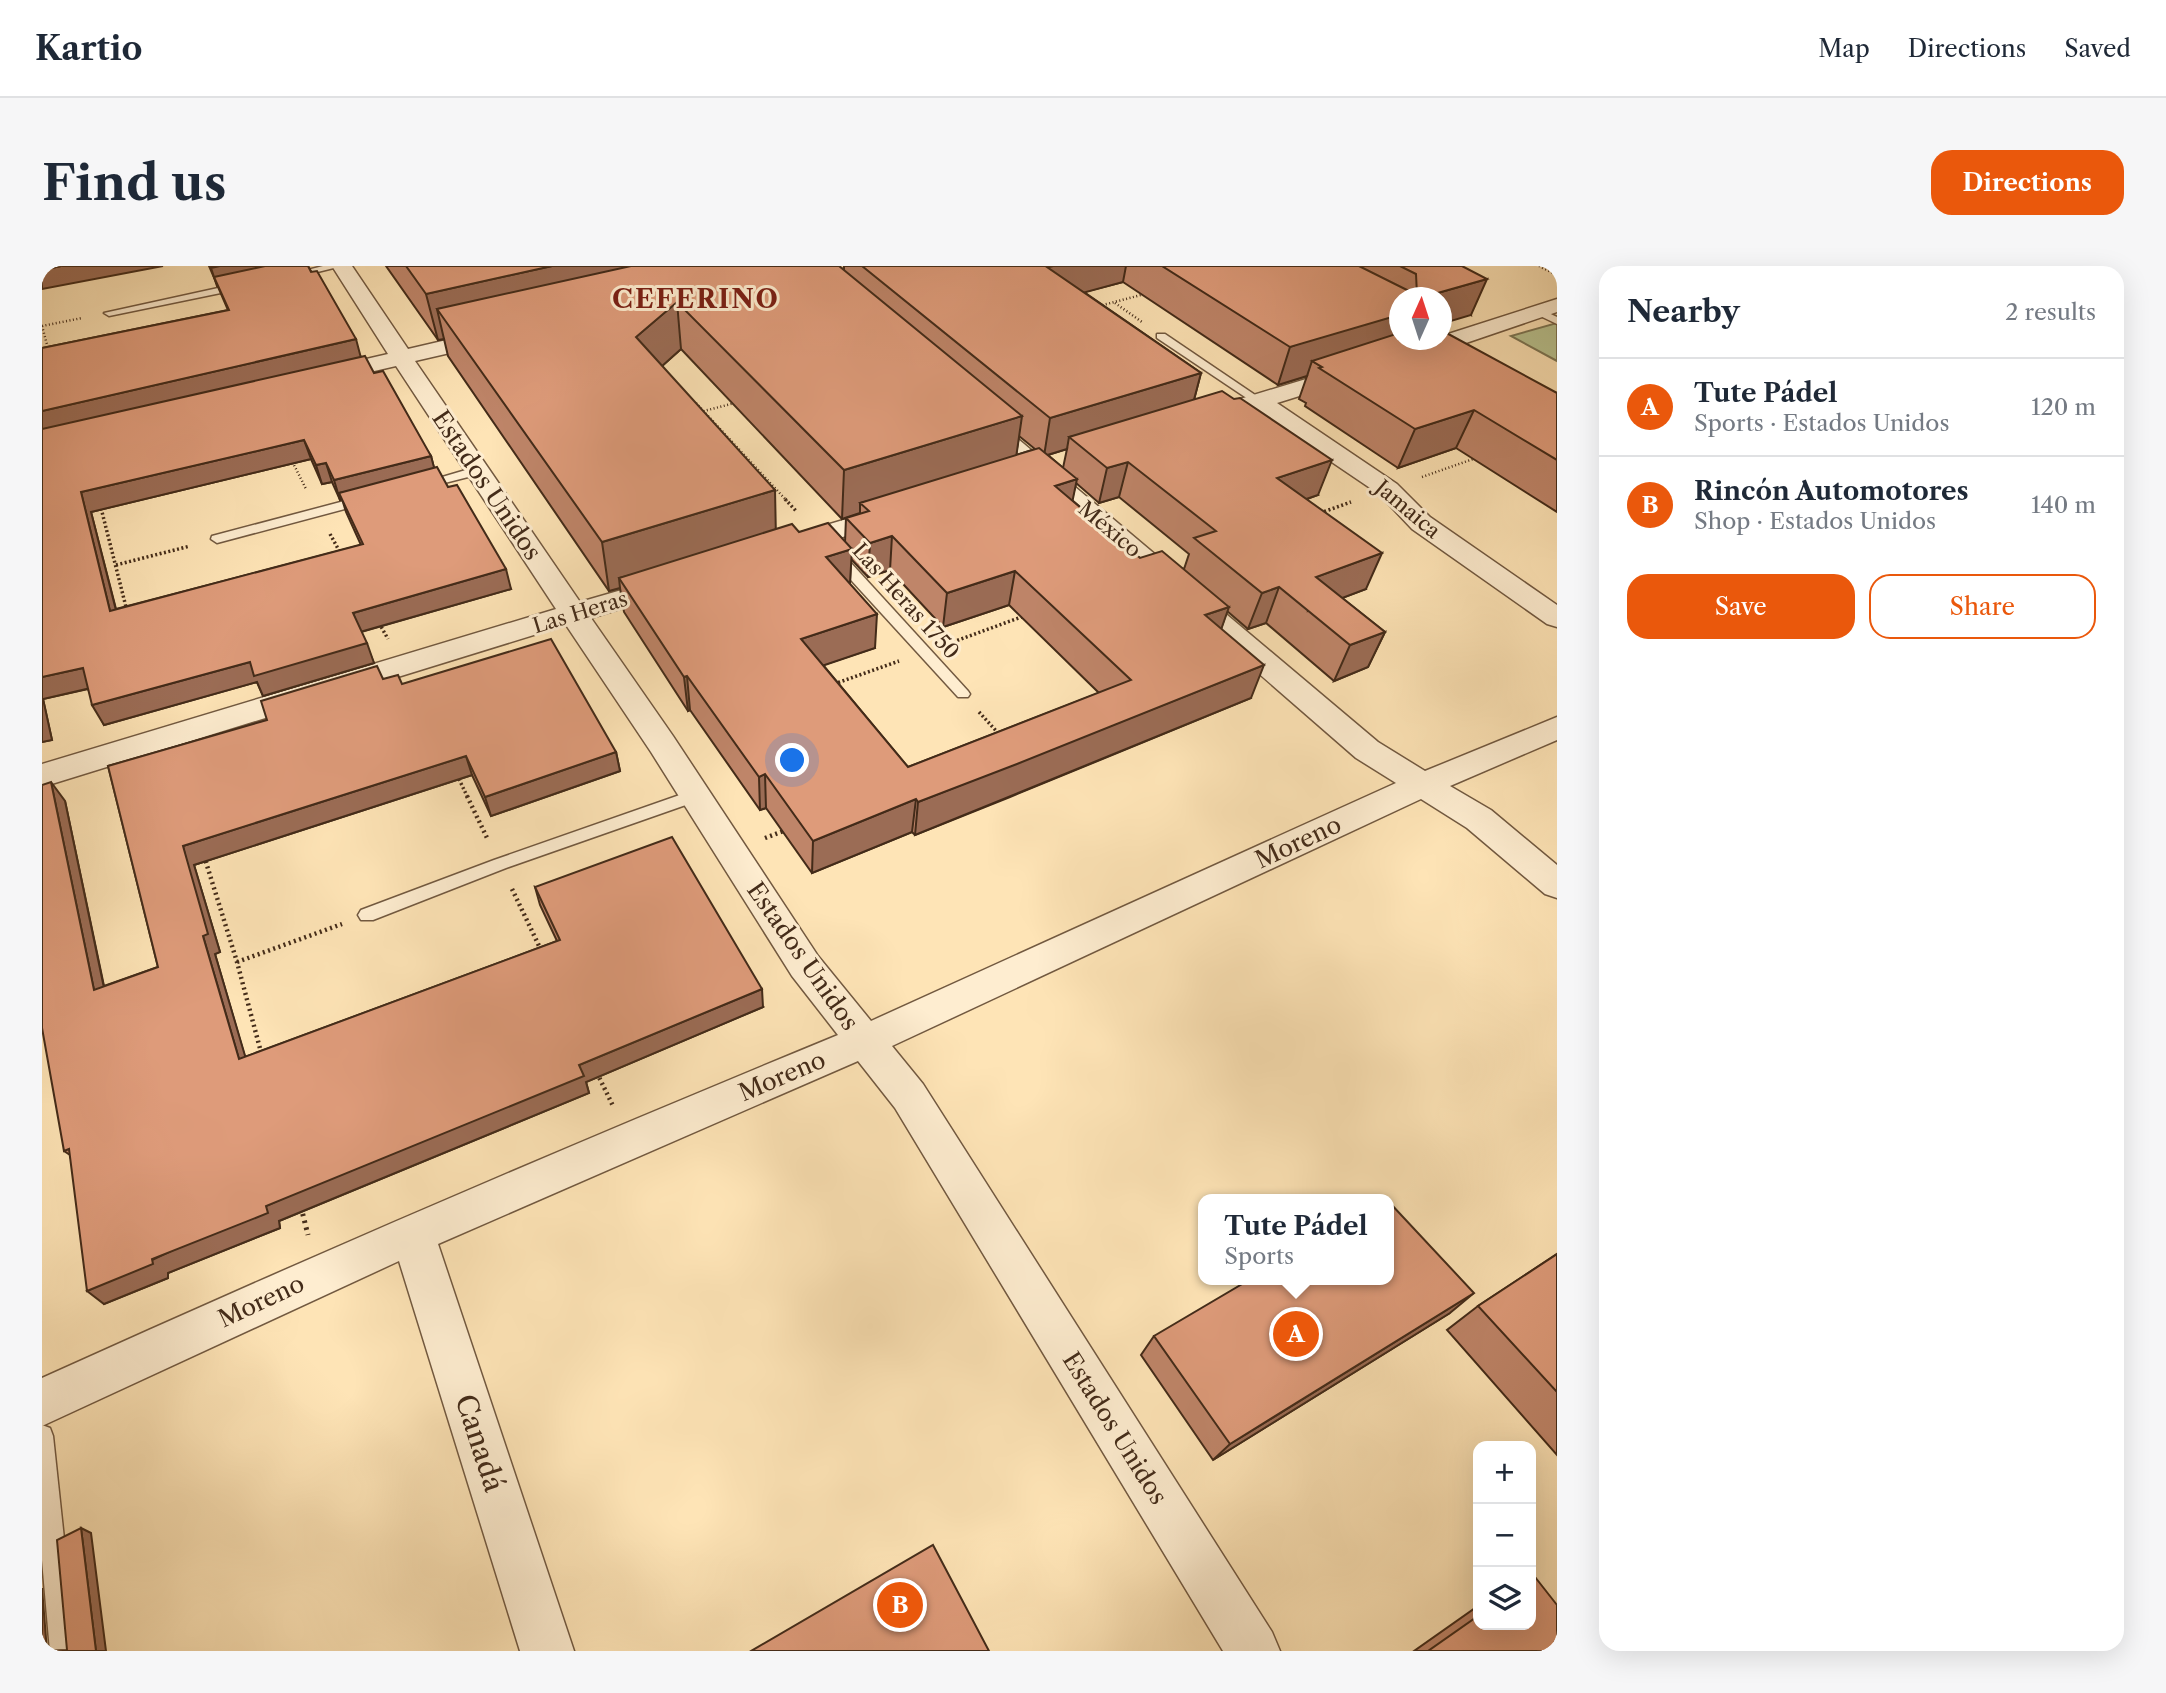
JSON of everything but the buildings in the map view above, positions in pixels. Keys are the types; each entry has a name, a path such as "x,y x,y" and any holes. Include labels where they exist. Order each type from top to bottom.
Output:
{"street":[{"name":"Estados Unidos","path":"342,266 476,471 662,744 805,966 863,1042 909,1096 1254,1651"},
{"path":"1181,425 1551,312"},
{"path":"296,382 511,332"},
{"name":"México","path":"960,401 1053,466 1367,750 1479,819 1557,886"},
{"name":"Jamaica","path":"1258,401 1388,489 1421,523 1557,618"},
{"path":"1014,477 1053,466"},
{"path":"767,552 923,505"},
{"name":"Las Heras","path":"42,776 690,578"},
{"name":"Moreno","path":"42,1402 318,1275 628,1140 863,1042 1422,785 1557,728"},
{"name":"Canadá","path":"413,1235 547,1651"}],"lane":[{"path":"273,279 337,266"},
{"path":"109,313 247,285"},
{"path":"1161,336 1258,401"},
{"path":"410,488 476,471"},
{"path":"217,539 384,495"},
{"name":"Las Heras 1750","path":"818,536 963,694"},
{"path":"368,915 500,864 694,796"},
{"path":"42,1436 62,1651"}],"path":[{"path":"1539,266 1557,275"},
{"path":"1090,309 1153,292"},
{"path":"1114,303 1161,336"},
{"path":"52,362 42,326 109,313"},
{"path":"694,401 818,536"},
{"path":"690,414 742,401"},
{"path":"287,452 344,559"},
{"path":"1311,516 1479,457"},
{"path":"100,504 129,619"},
{"path":"116,565 217,539"},
{"path":"832,684 1027,615"},
{"path":"376,619 402,666"},
{"path":"963,694 1004,740"},
{"path":"452,765 541,952"},
{"path":"732,852 794,827"},
{"path":"203,852 237,962 264,1066"},
{"path":"237,962 368,915"},
{"path":"593,1065 628,1140"},
{"path":"298,1197 318,1275"}],"green space":[{"path":"1557,323 1557,361 1511,336"}],"place":[{"name":"Tute Pádel","path":"1296,1334"},
{"name":"Rincón Automotores","path":"900,1605"}],"district":[{"name":"CEFERINO","path":"696,299"}]}
